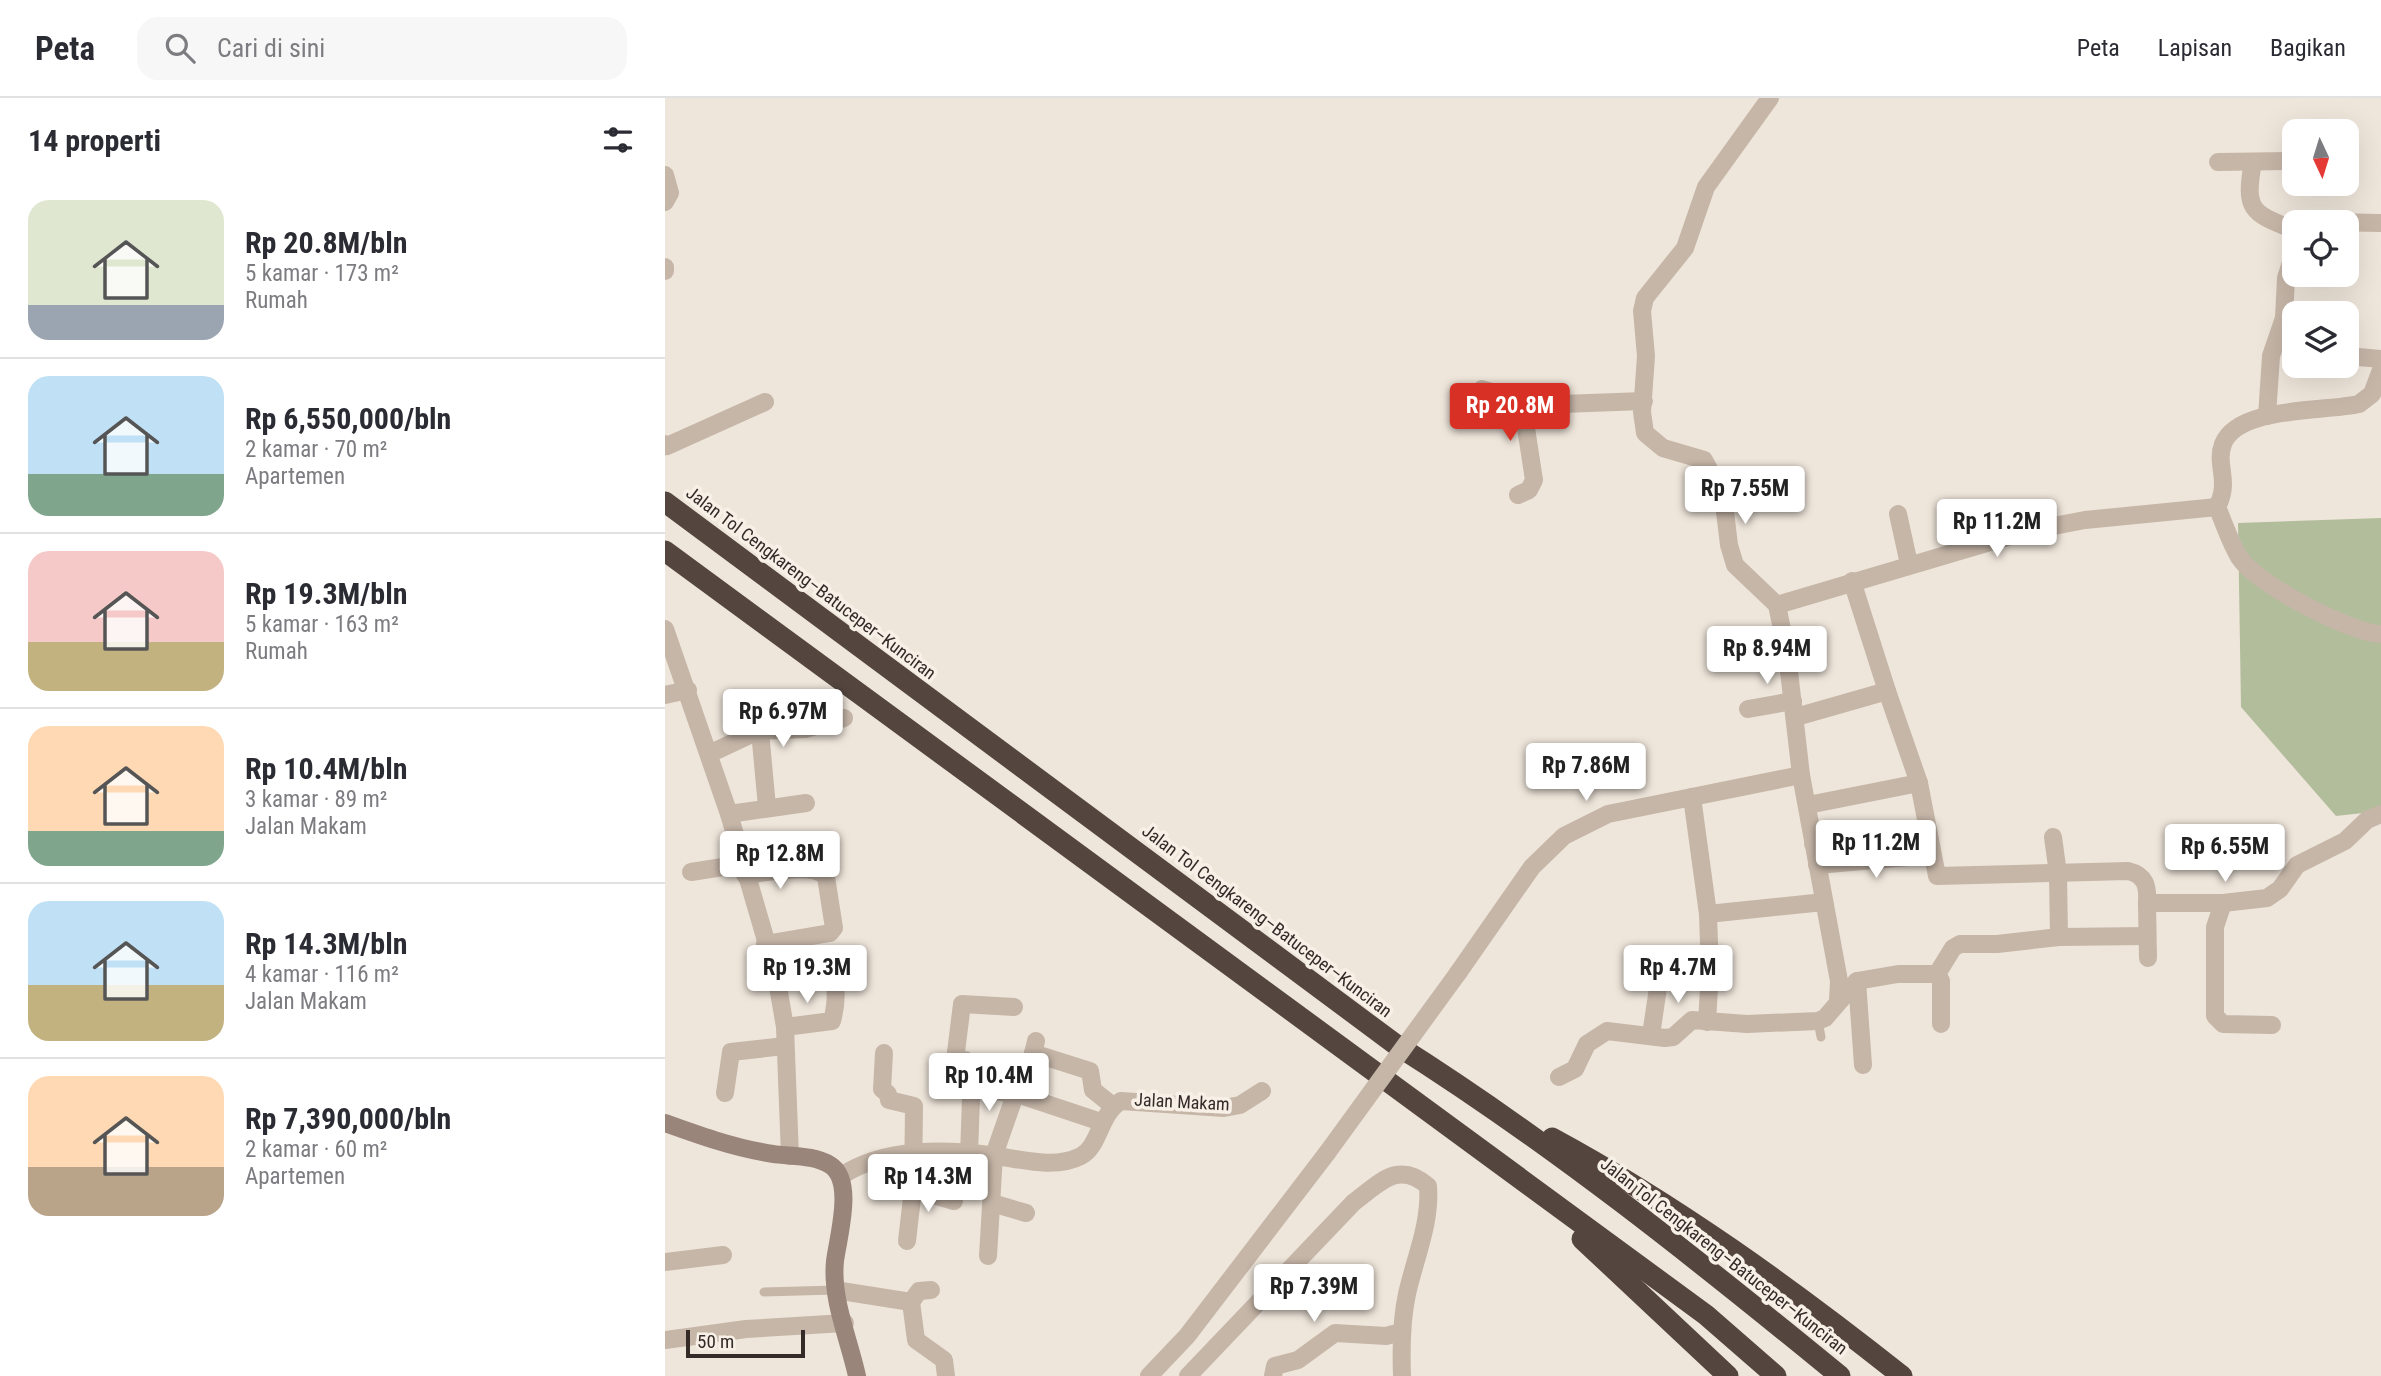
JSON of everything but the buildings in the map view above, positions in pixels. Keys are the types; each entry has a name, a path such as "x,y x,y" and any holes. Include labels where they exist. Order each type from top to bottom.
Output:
{"highway":[{"name":"Jalan Tol Cengkareng–Batuceper–Kunciran","path":"665,502 1383,1036 1492,1105 1731,1287 1840,1376"},
{"path":"665,551 1706,1315 1776,1376"},
{"path":"1492,1105 1624,1177 1840,1327 1902,1376"},
{"path":"1511,1173 1728,1376"}],"main road":[{"path":"665,1123 737,1146 822,1161 832,1166 841,1176 844,1198 835,1290 857,1376"}],"street":[{"path":"1770,98 1706,187 1685,248 1644,298 1643,423 1651,440 1663,447 1704,460 1723,495 1728,545 1735,565 1777,605 1794,709 1801,775 1839,981 1838,1001"},
{"path":"2218,162 2282,161"},
{"path":"2253,162 2249,189 2251,205 2258,215 2282,225"},
{"path":"665,175 670,193 665,202"},
{"path":"2359,223 2381,223"},
{"path":"2267,416 2271,356 2284,318 2286,287"},
{"path":"2359,357 2381,359"},
{"path":"2381,370 2377,387 2359,404 2257,417 2236,429 2224,443 2221,454 2224,492 2217,507 2239,557 2268,586 2356,628 2381,634"},
{"path":"1482,389 1535,405 1644,401"},
{"path":"665,444 667,446 765,402"},
{"path":"1518,495 1529,490 1534,480 1522,402"},
{"path":"1777,605 1992,540 2085,520 2217,507"},
{"path":"1898,514 1909,564"},
{"path":"1853,581 1919,783 1934,872 1943,877 2133,872 2143,878 2147,886 2148,958"},
{"path":"665,629 729,814 776,975 785,1027 790,1156"},
{"path":"665,695 688,691"},
{"path":"1748,709 1794,709 1887,691"},
{"path":"709,754 760,731 805,729 844,718"},
{"path":"760,731 767,807"},
{"path":"1149,1376 1187,1336 1327,1153 1532,867 1563,836 1608,814 1801,775"},
{"path":"1808,805 1919,783"},
{"path":"1692,797 1708,914 1710,972 1707,1022"},
{"path":"729,814 806,803"},
{"path":"2147,904 2223,903 2267,898 2276,894 2297,865 2345,841 2367,820 2381,814"},
{"path":"1814,845 1927,835"},
{"path":"2053,837 2058,874 2059,937"},
{"path":"691,872 742,862 796,844"},
{"path":"1817,865 1931,855"},
{"path":"742,862 810,869 822,872 825,877 834,928 830,933 765,944"},
{"path":"1708,914 1824,902"},
{"path":"2223,903 2215,927 2215,1016 2223,1024 2272,1025"},
{"path":"1937,974 1953,948 1960,944 1997,944 2059,937 2147,936"},
{"path":"776,975 825,969 830,972 836,989 832,1021 785,1027"},
{"path":"1559,1077 1575,1069 1587,1044 1608,1031 1673,1037 1685,1023 1692,1020 1819,1029 1838,1001 1857,981 1898,974 1937,974"},
{"path":"1937,974 1941,981 1941,1024"},
{"path":"1857,981 1863,1065"},
{"path":"1651,1035 1658,988"},
{"path":"969,1155 971,1077 965,1060 955,1060 962,1004 1014,1007"},
{"path":"725,1093 731,1052 786,1046"},
{"path":"1101,1122 1023,1096 1035,1047 1090,1072 1093,1090 1113,1106"},
{"path":"884,1053 882,1088 888,1094 889,1100 914,1106 913,1189 907,1241"},
{"path":"971,1077 1003,1073"},
{"path":"971,1077 1015,1095 994,1156 988,1256"},
{"name":"Jalan Makam","path":"841,1176 877,1157 914,1154 994,1156 1031,1162 1080,1157 1091,1146 1101,1122 1113,1106 1129,1099 1224,1108 1240,1105 1262,1091"},
{"path":"1188,1376 1354,1202 1385,1179 1401,1172 1414,1174 1428,1186 1430,1208 1407,1295 1401,1332 1402,1376"},
{"path":"913,1189 954,1201"},
{"path":"992,1203 1026,1213"},
{"path":"665,1262 723,1255"},
{"path":"835,1290 911,1302"},
{"path":"931,1290 919,1291 911,1302 916,1340 944,1360 941,1371"},
{"path":"665,1339 746,1329 845,1324"},
{"path":"1273,1376 1275,1366 1298,1360 1335,1333 1386,1336 1401,1332"}],"lane":[{"path":"764,1292 835,1290"}],"green space":[{"path":"2381,518 2381,811 2336,816 2241,707 2238,523"}]}
